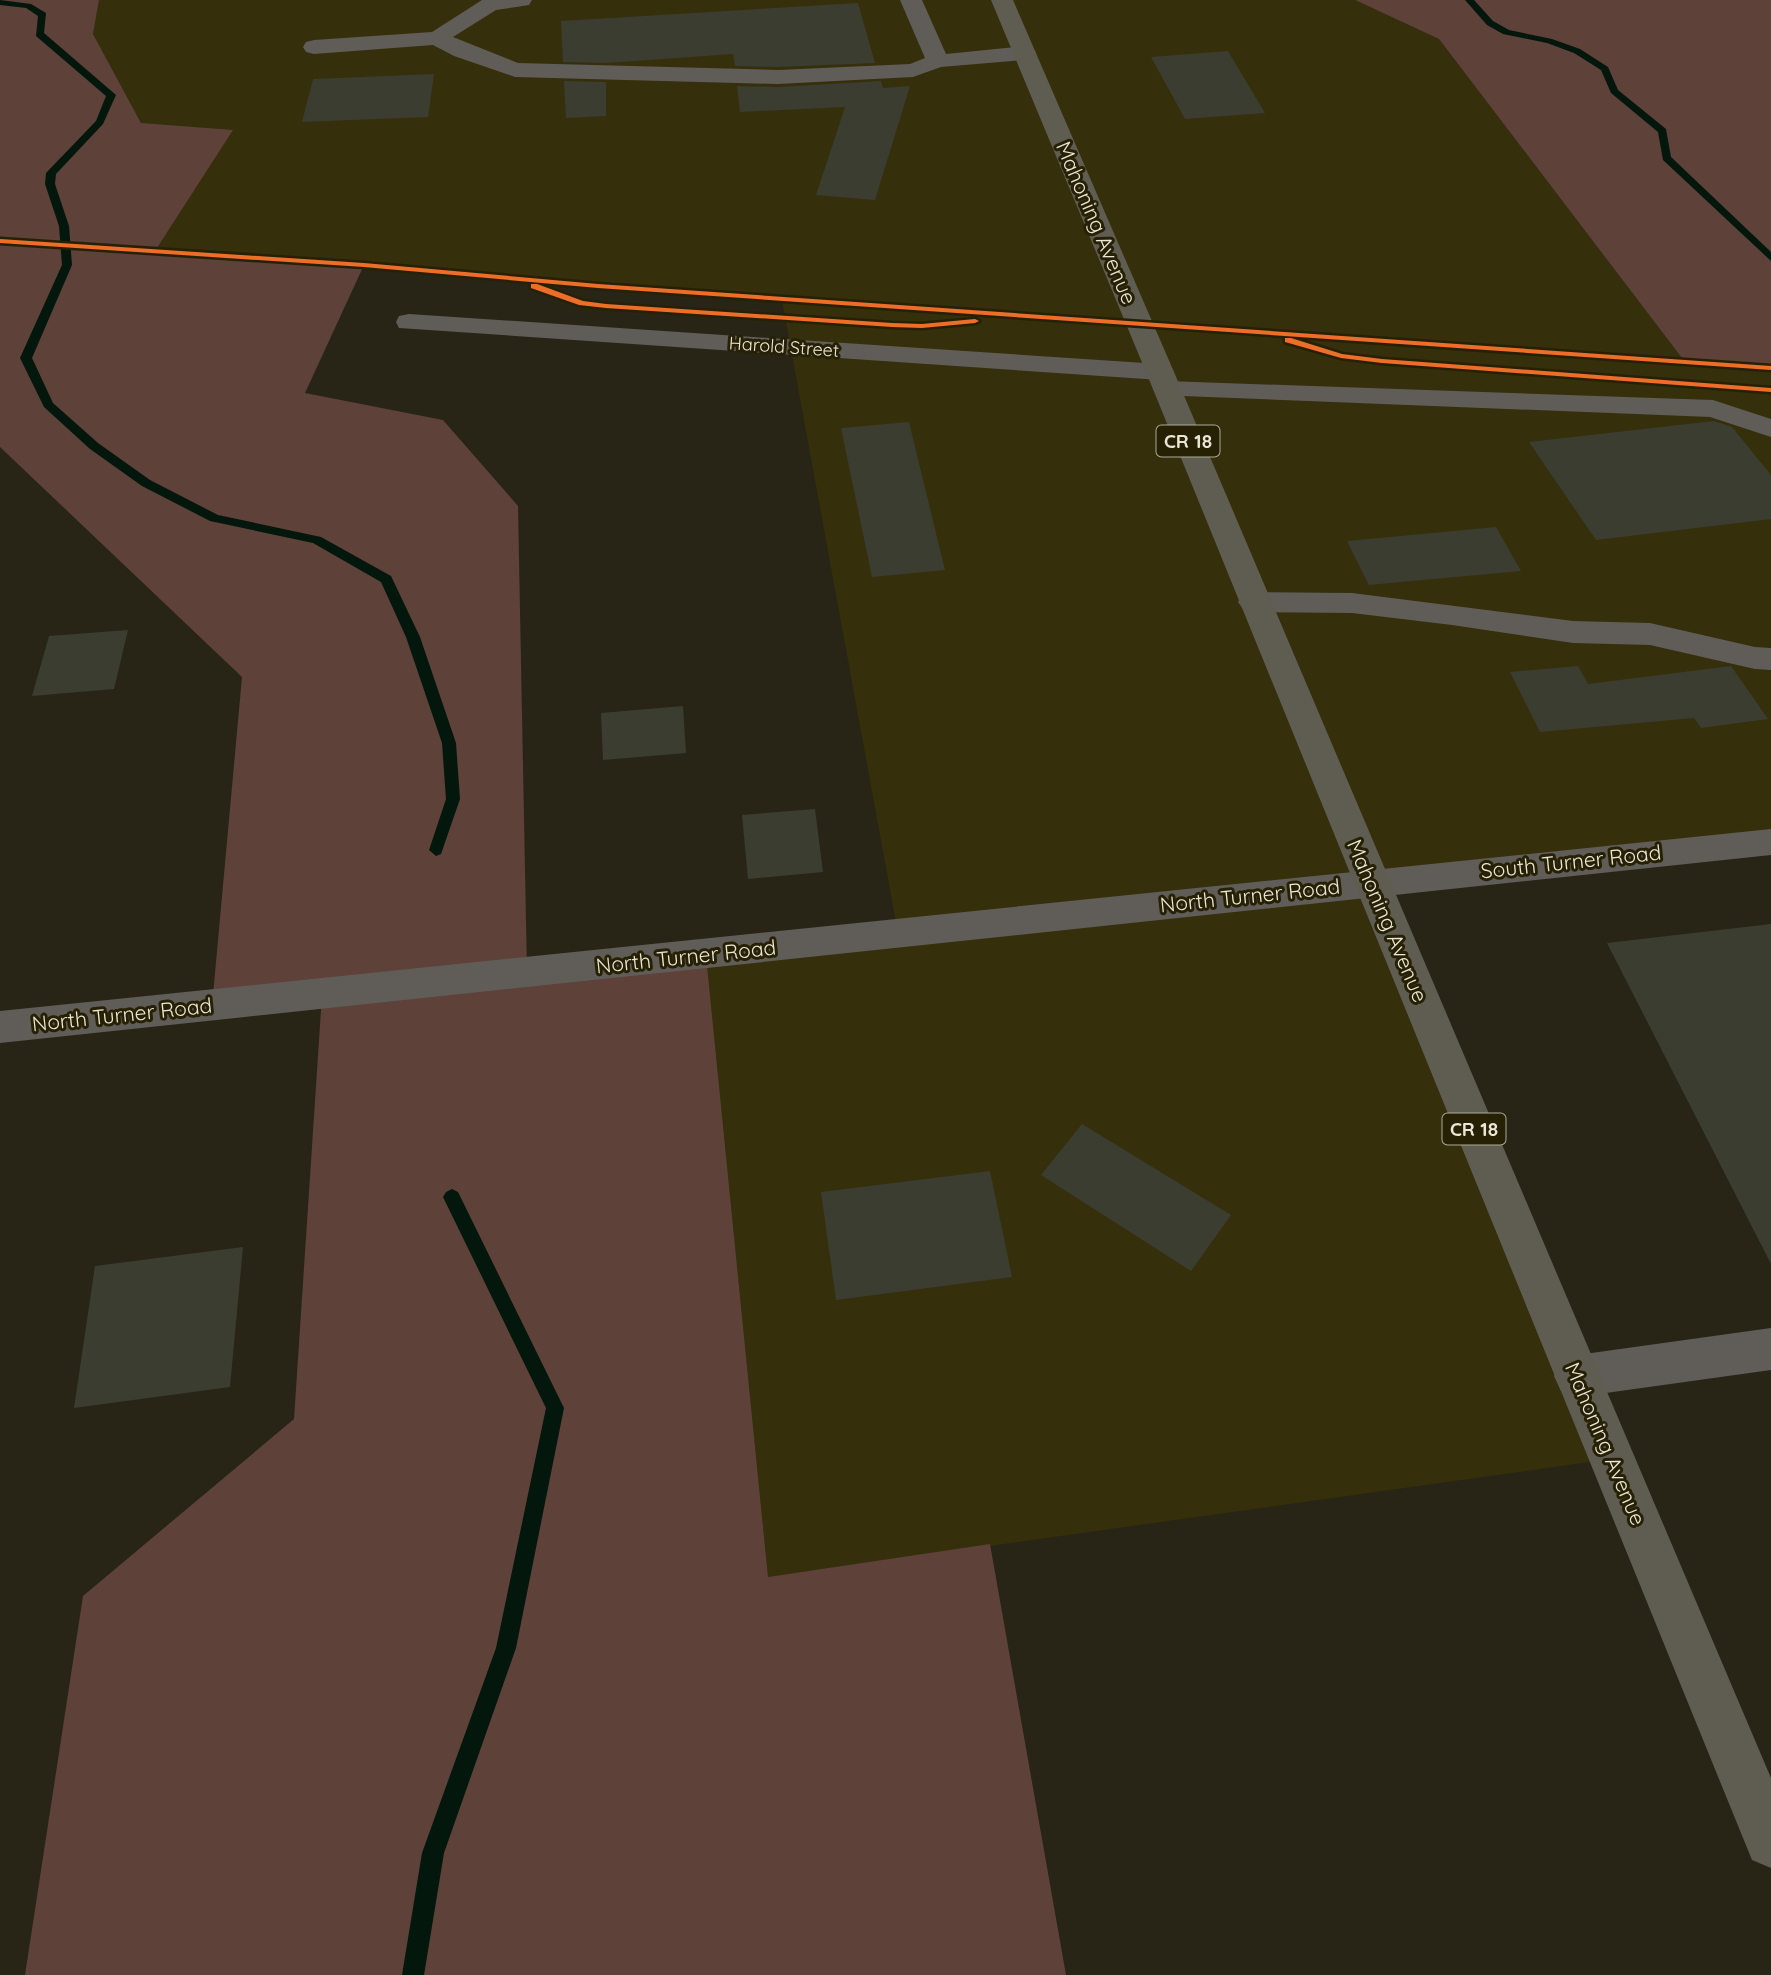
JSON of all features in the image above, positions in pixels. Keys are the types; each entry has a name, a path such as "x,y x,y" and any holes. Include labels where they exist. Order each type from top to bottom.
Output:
{"main road":[{"name":"Mahoning Avenue","path":"1002,0 1163,380 1771,1842"}],"street":[{"path":"314,47 437,38 490,4 521,0"},
{"path":"911,0 938,61"},
{"path":"437,38 462,51 515,70 778,77 913,70 938,61 1025,53"},
{"name":"Harold Street","path":"409,322 1163,380 1713,409 1771,428"},
{"path":"1254,602 1352,603 1452,614 1573,632 1650,634 1769,662"},
{"path":"1756,843 1771,872"},
{"name":"South Turner Road","path":"1371,883 1756,843"},
{"name":"North Turner Road","path":"0,1027 527,974 1371,883"},
{"path":"1577,1376 1771,1349"}],"shaded area":[{"path":"0,0 99,0 93,34 141,123 233,130 155,251 364,265 305,393 443,420 518,506 527,973 706,955 768,1577 990,1544 1066,1975 25,1975 83,1596 294,1419 322,995 212,1006 242,677 0,447"},
{"path":"99,0 1355,0 1439,39 1685,362 1771,368 1771,842 1372,883 1611,1459 768,1577 706,955 898,933 782,300 364,265 154,251 141,123 93,34"},
{"path":"1355,0 1771,0 1771,368 1685,362 1439,39"}],"building":[{"path":"858,3 875,63 735,66 733,54 606,63 563,62 561,21"},
{"path":"1228,51 1265,113 1185,119 1151,57"},
{"path":"434,74 428,117 302,122 313,79"},
{"path":"564,81 606,82 606,116 566,118"},
{"path":"881,81 883,88 910,86 875,200 816,195 845,107 740,112 737,86 778,87"},
{"path":"1714,421 1732,427 1771,475 1771,519 1596,540 1529,442"},
{"path":"909,422 945,570 872,577 841,428"},
{"path":"1496,527 1521,571 1369,585 1347,541"},
{"path":"128,630 114,689 32,696 49,636"},
{"path":"1578,666 1588,684 1731,666 1768,719 1701,728 1694,718 1540,732 1510,672"},
{"path":"683,706 686,753 603,760 601,713"},
{"path":"815,809 823,872 748,879 742,815"},
{"path":"1771,924 1771,1264 1607,943"},
{"path":"1082,1124 1231,1215 1191,1271 1041,1175"},
{"path":"990,1171 1012,1277 836,1300 821,1192"},
{"path":"243,1247 230,1387 74,1408 95,1266"}],"waterway":[{"path":"1469,0 1490,23 1506,32 1549,41 1577,51 1605,69 1614,91 1663,131 1666,158 1771,258"},
{"path":"0,2 28,6 43,15 39,34 111,95 100,122 51,173 50,184 64,226 67,265 26,358 48,405 94,446 146,483 214,518 317,540 386,579 413,637 449,743 453,799 436,850"},
{"path":"413,1975 433,1853 506,1648 555,1408 452,1197"}],"cycle path":[{"path":"0,241 364,265 598,286 1771,368"},
{"path":"534,286 582,303 606,306 892,325 922,326 975,321"},
{"path":"1288,340 1341,356 1382,361 1771,390"}]}
